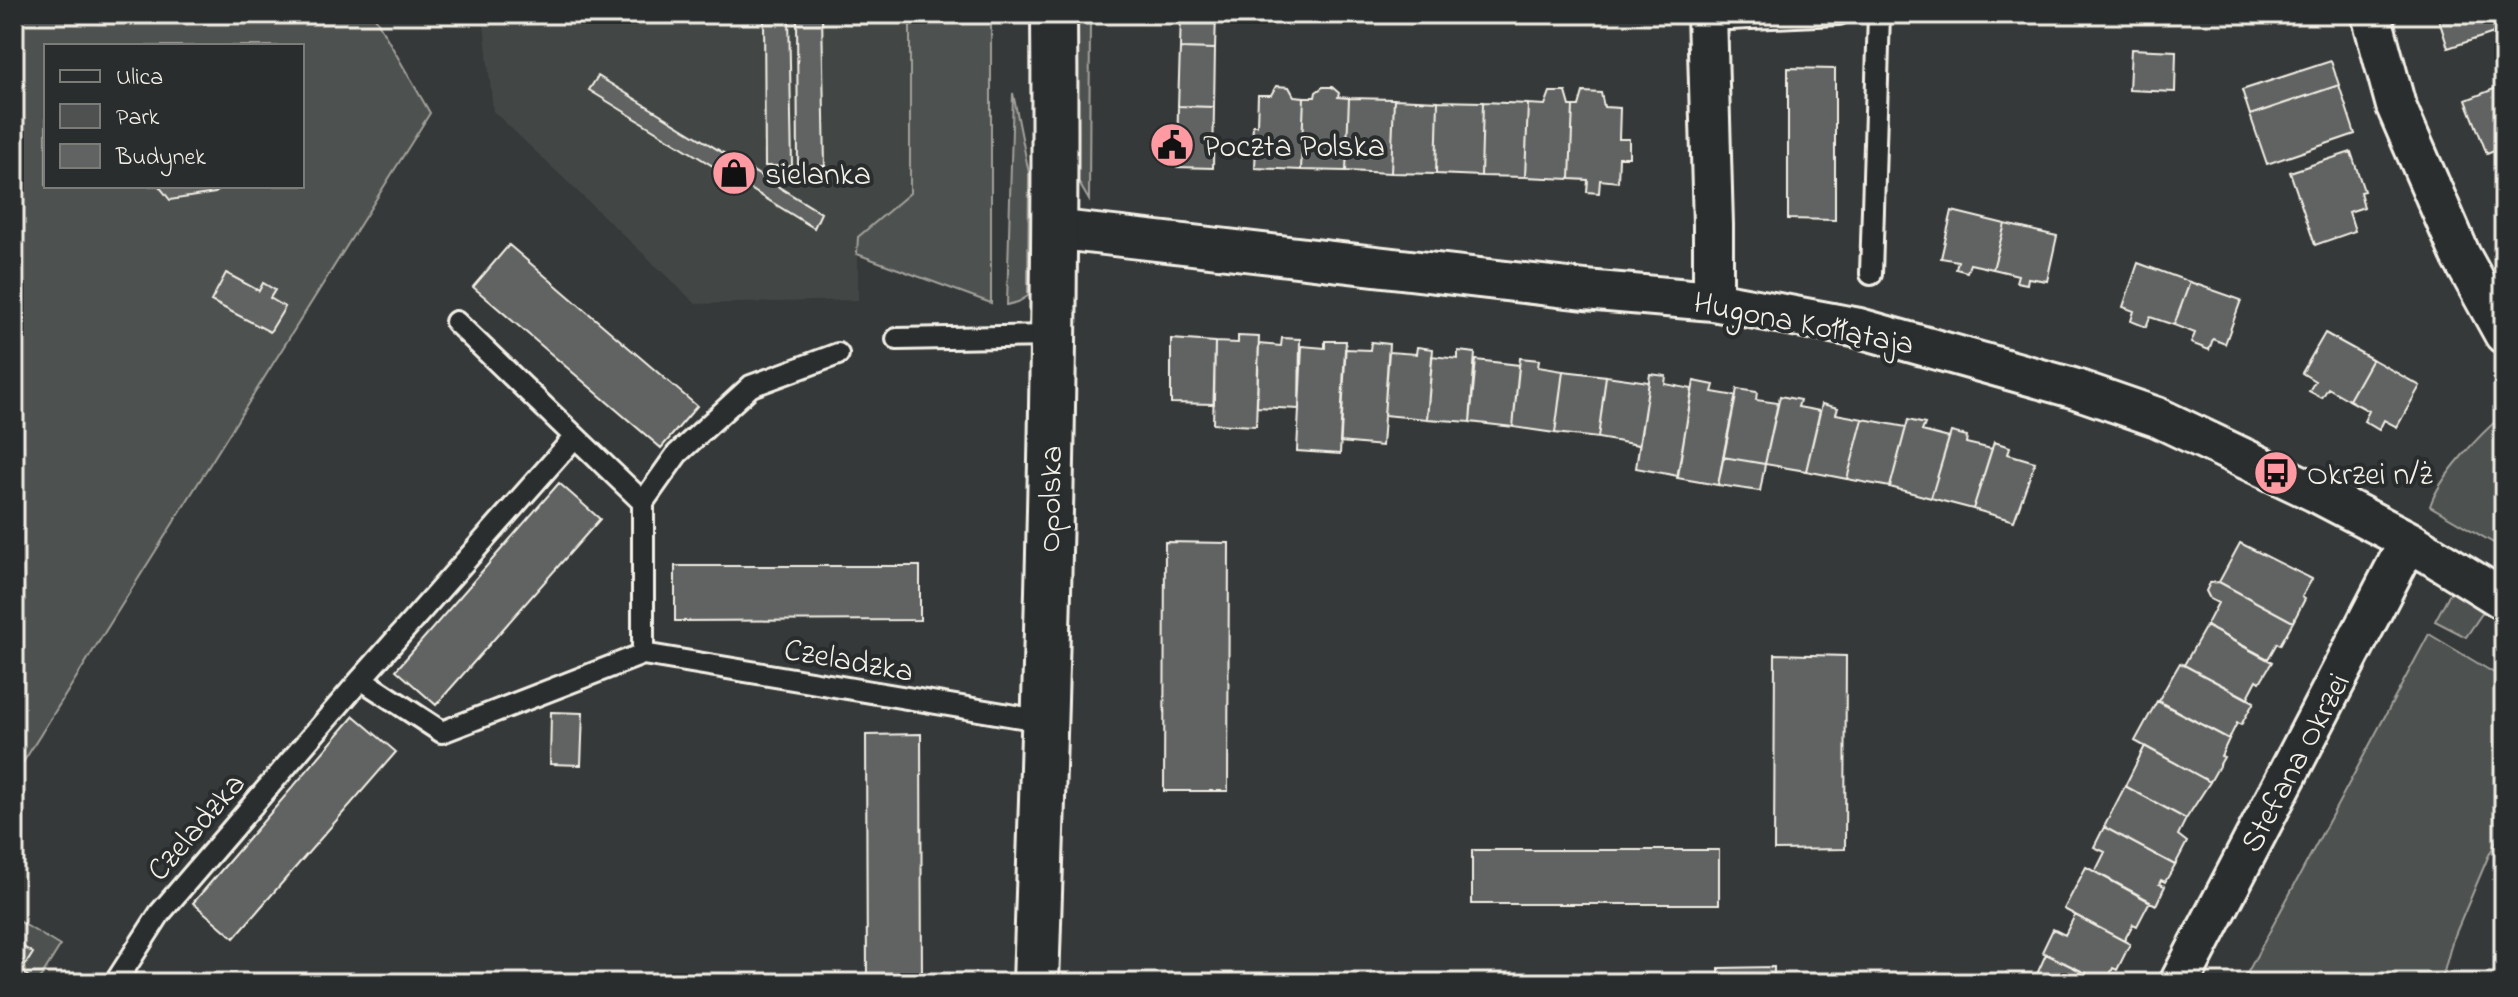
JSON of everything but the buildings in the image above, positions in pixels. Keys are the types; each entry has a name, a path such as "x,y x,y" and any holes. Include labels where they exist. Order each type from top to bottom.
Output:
{"street":[{"name":"Opolska","path":"1036,983 1045,721 1054,14"},
{"path":"2371,14 2396,106 2461,256 2504,334"},
{"path":"1707,17 1713,301"},
{"name":"Hugona Kołłątaja","path":"1052,229 1585,290 1713,301 1859,328 2087,392 2157,417 2315,492 2409,541 2504,600"},
{"name":"Stefana Okrzei","path":"2179,983 2409,541"}],"lane":[{"path":"1707,17 1839,14"},
{"path":"1871,274 1879,14"},
{"path":"456,322 643,502"},
{"path":"897,339 1052,336"},
{"path":"361,679 442,732 643,654 643,502 677,454 751,386 838,354"},
{"name":"Czeladzka","path":"115,983 160,913 574,438"},
{"name":"Czeladzka","path":"643,654 1045,721"}],"shaded area":[{"name":"sielanka","path":"483,14 910,14 910,193 858,237 858,300 696,304 493,111"}],"green space":[{"path":"14,14 373,14 430,113 14,777"},
{"path":"910,14 991,14 991,303 857,254 858,237 910,193"},
{"path":"1077,14 1090,14 1089,200 1076,178"},
{"path":"1013,93 1029,173 1028,296 1007,305"},
{"path":"2504,414 2504,549 2430,506 2451,469"},
{"path":"2453,587 2487,606 2466,637 2435,621"},
{"path":"2429,634 2504,679 2504,827 2452,942 2441,983 2242,983"},
{"path":"14,918 60,946 37,983 14,983"}],"place":[{"name":"Poczta Polska","path":"1172,145"},
{"name":"sielanka","path":"734,173"},
{"name":"Okrzei n/ż","path":"2276,473"}]}
